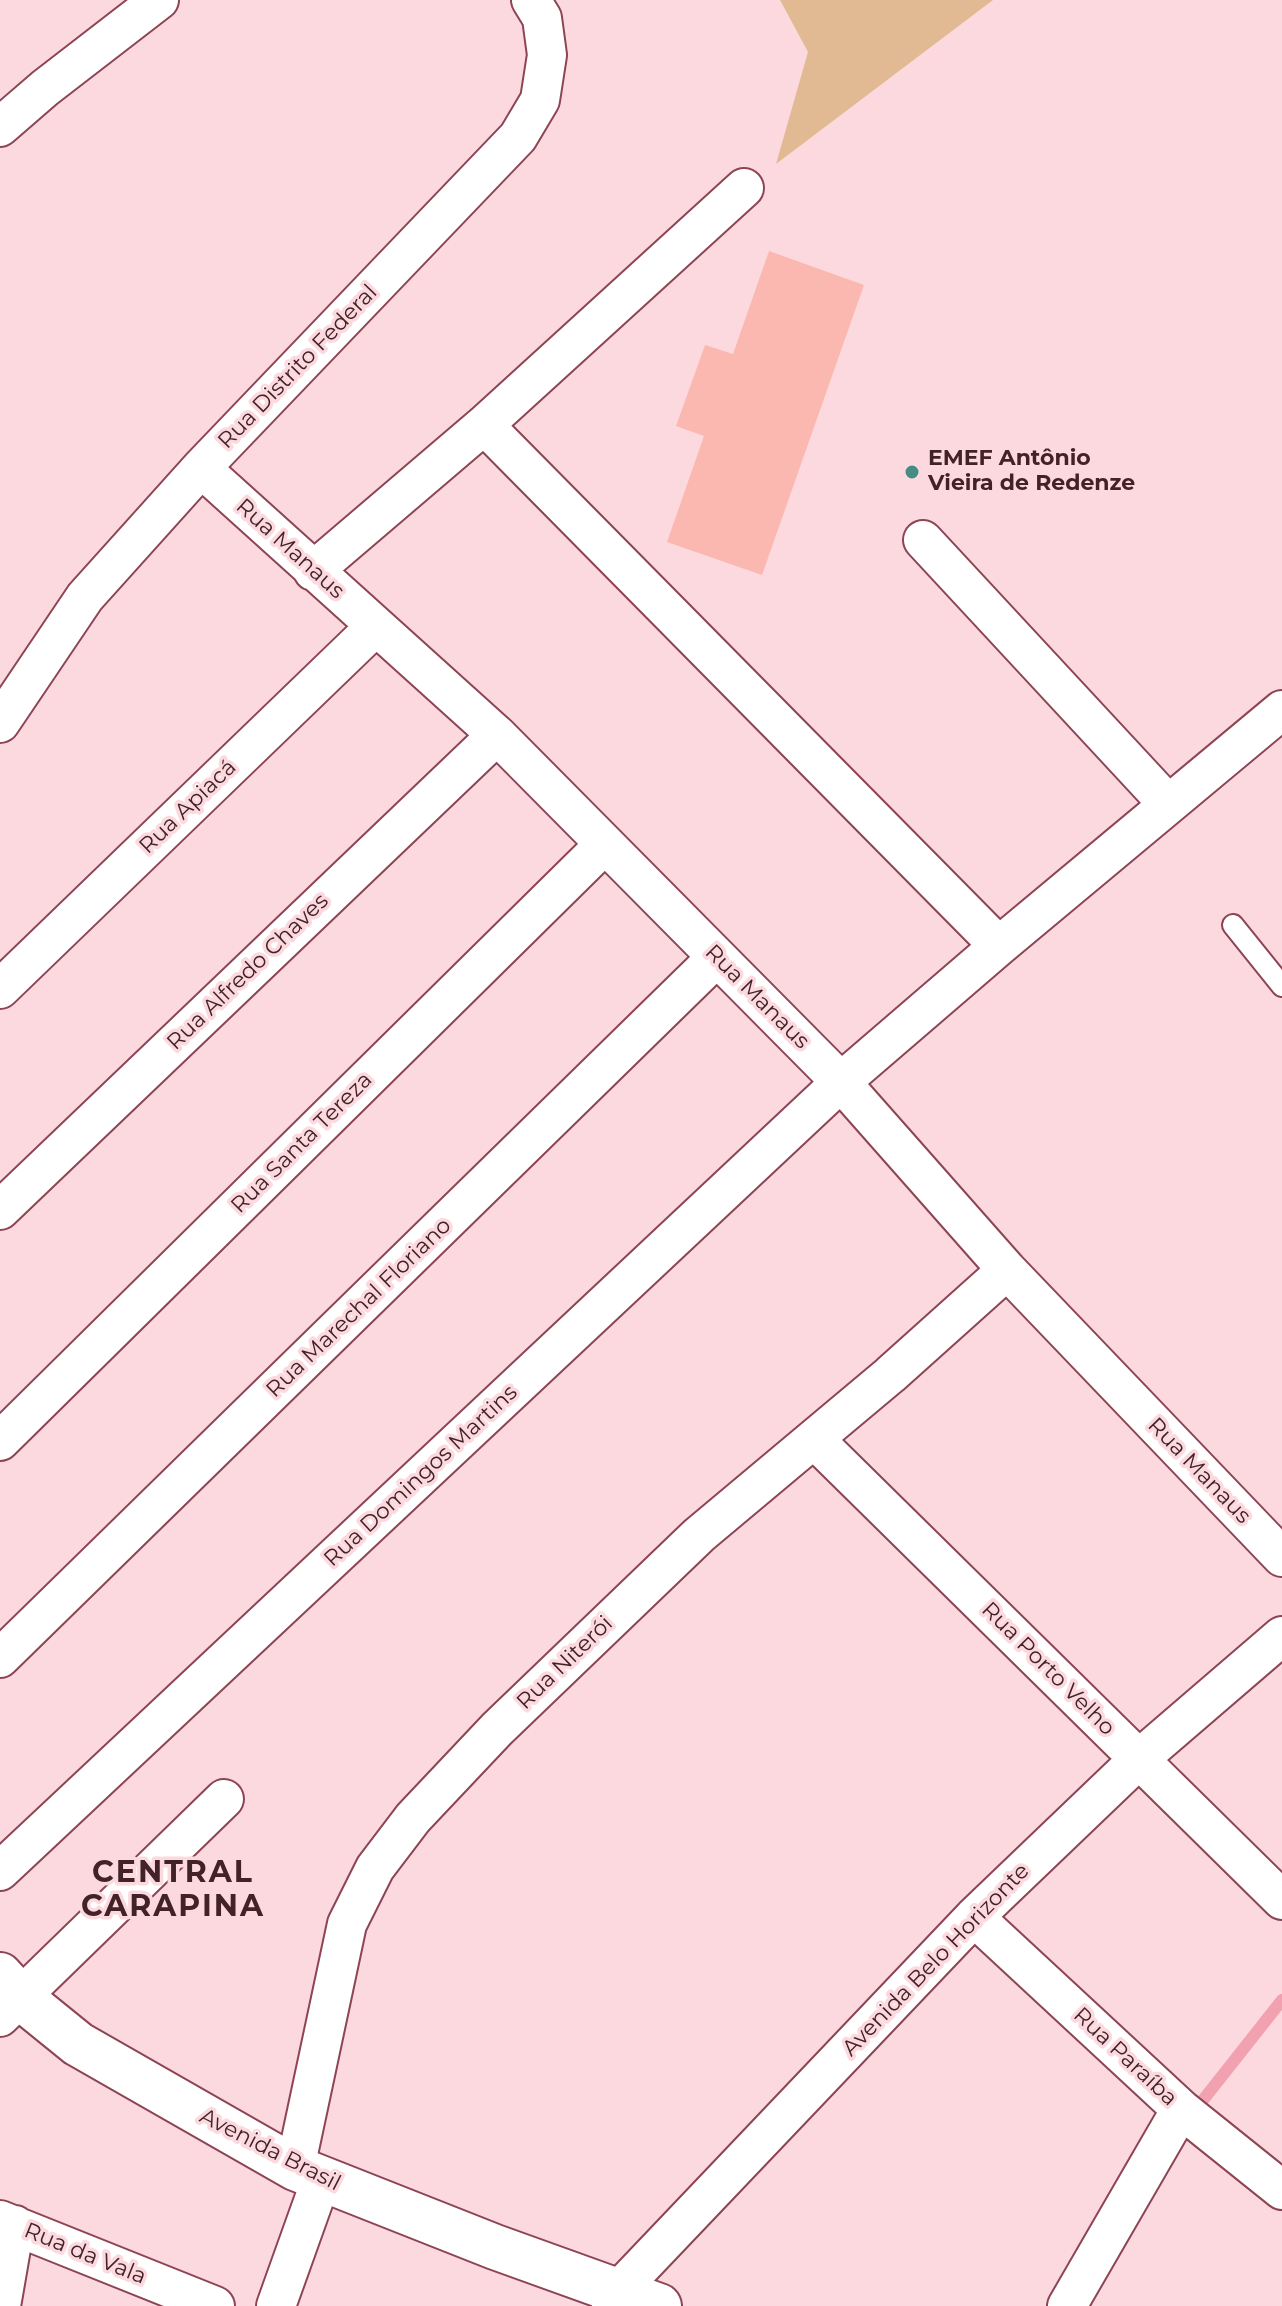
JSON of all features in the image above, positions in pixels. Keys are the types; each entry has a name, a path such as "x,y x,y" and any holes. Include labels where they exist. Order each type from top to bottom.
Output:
{"street":[{"path":"0,127 159,0"},
{"name":"Rua Distrito Federal","path":"0,723 85,597 201,468 518,137 540,100 547,55 542,18 531,0"},
{"path":"313,571 484,425 744,188"},
{"path":"484,425 999,946"},
{"name":"Rua Manaus","path":"201,468 497,735 841,1082 1007,1270 1282,1557"},
{"path":"923,540 1168,804"},
{"name":"Rua Apiacá","path":"0,989 376,626"},
{"name":"Rua Domingos Martins","path":"0,1871 841,1082 1282,710"},
{"name":"Rua Alfredo Chaves","path":"0,1210 497,735"},
{"name":"Rua Santa Tereza","path":"0,1441 604,845"},
{"name":"Rua Marechal Floriano","path":"0,1658 717,957"},
{"name":"Rua Niterói","path":"276,2306 308,2174 347,1924 375,1868 413,1818 497,1729 699,1535 1007,1270"},
{"name":"Rua Porto Velho","path":"814,1439 1282,1900"},
{"name":"Avenida Belo Horizonte","path":"615,2298 974,1917 1139,1759 1282,1636"},
{"path":"7,1996 224,1799"},
{"name":"Rua Paraíba","path":"974,1917 1181,2109 1282,2190"},
{"name":"Avenida Brasil","path":"7,1996 78,2044 308,2174 615,2298 659,2306"},
{"path":"1067,2306 1181,2109"},
{"path":"1,2306 7,2223"},
{"name":"Rua da Vala","path":"7,2223 215,2306"}],"lane":[{"path":"1233,925 1282,986"}],"shaded area":[{"path":"780,0 993,0 776,164 808,52"}],"building":[{"path":"769,251 864,285 762,575 667,542 704,436 676,426 705,345 733,354"}],"waterway":[{"path":"1192,2114 1282,2000"}],"place":[{"name":"EMEF Antônio Vieira de Redenze","path":"912,472"}],"district":[{"name":"CENTRAL CARAPINA","path":"173,1890"}]}
